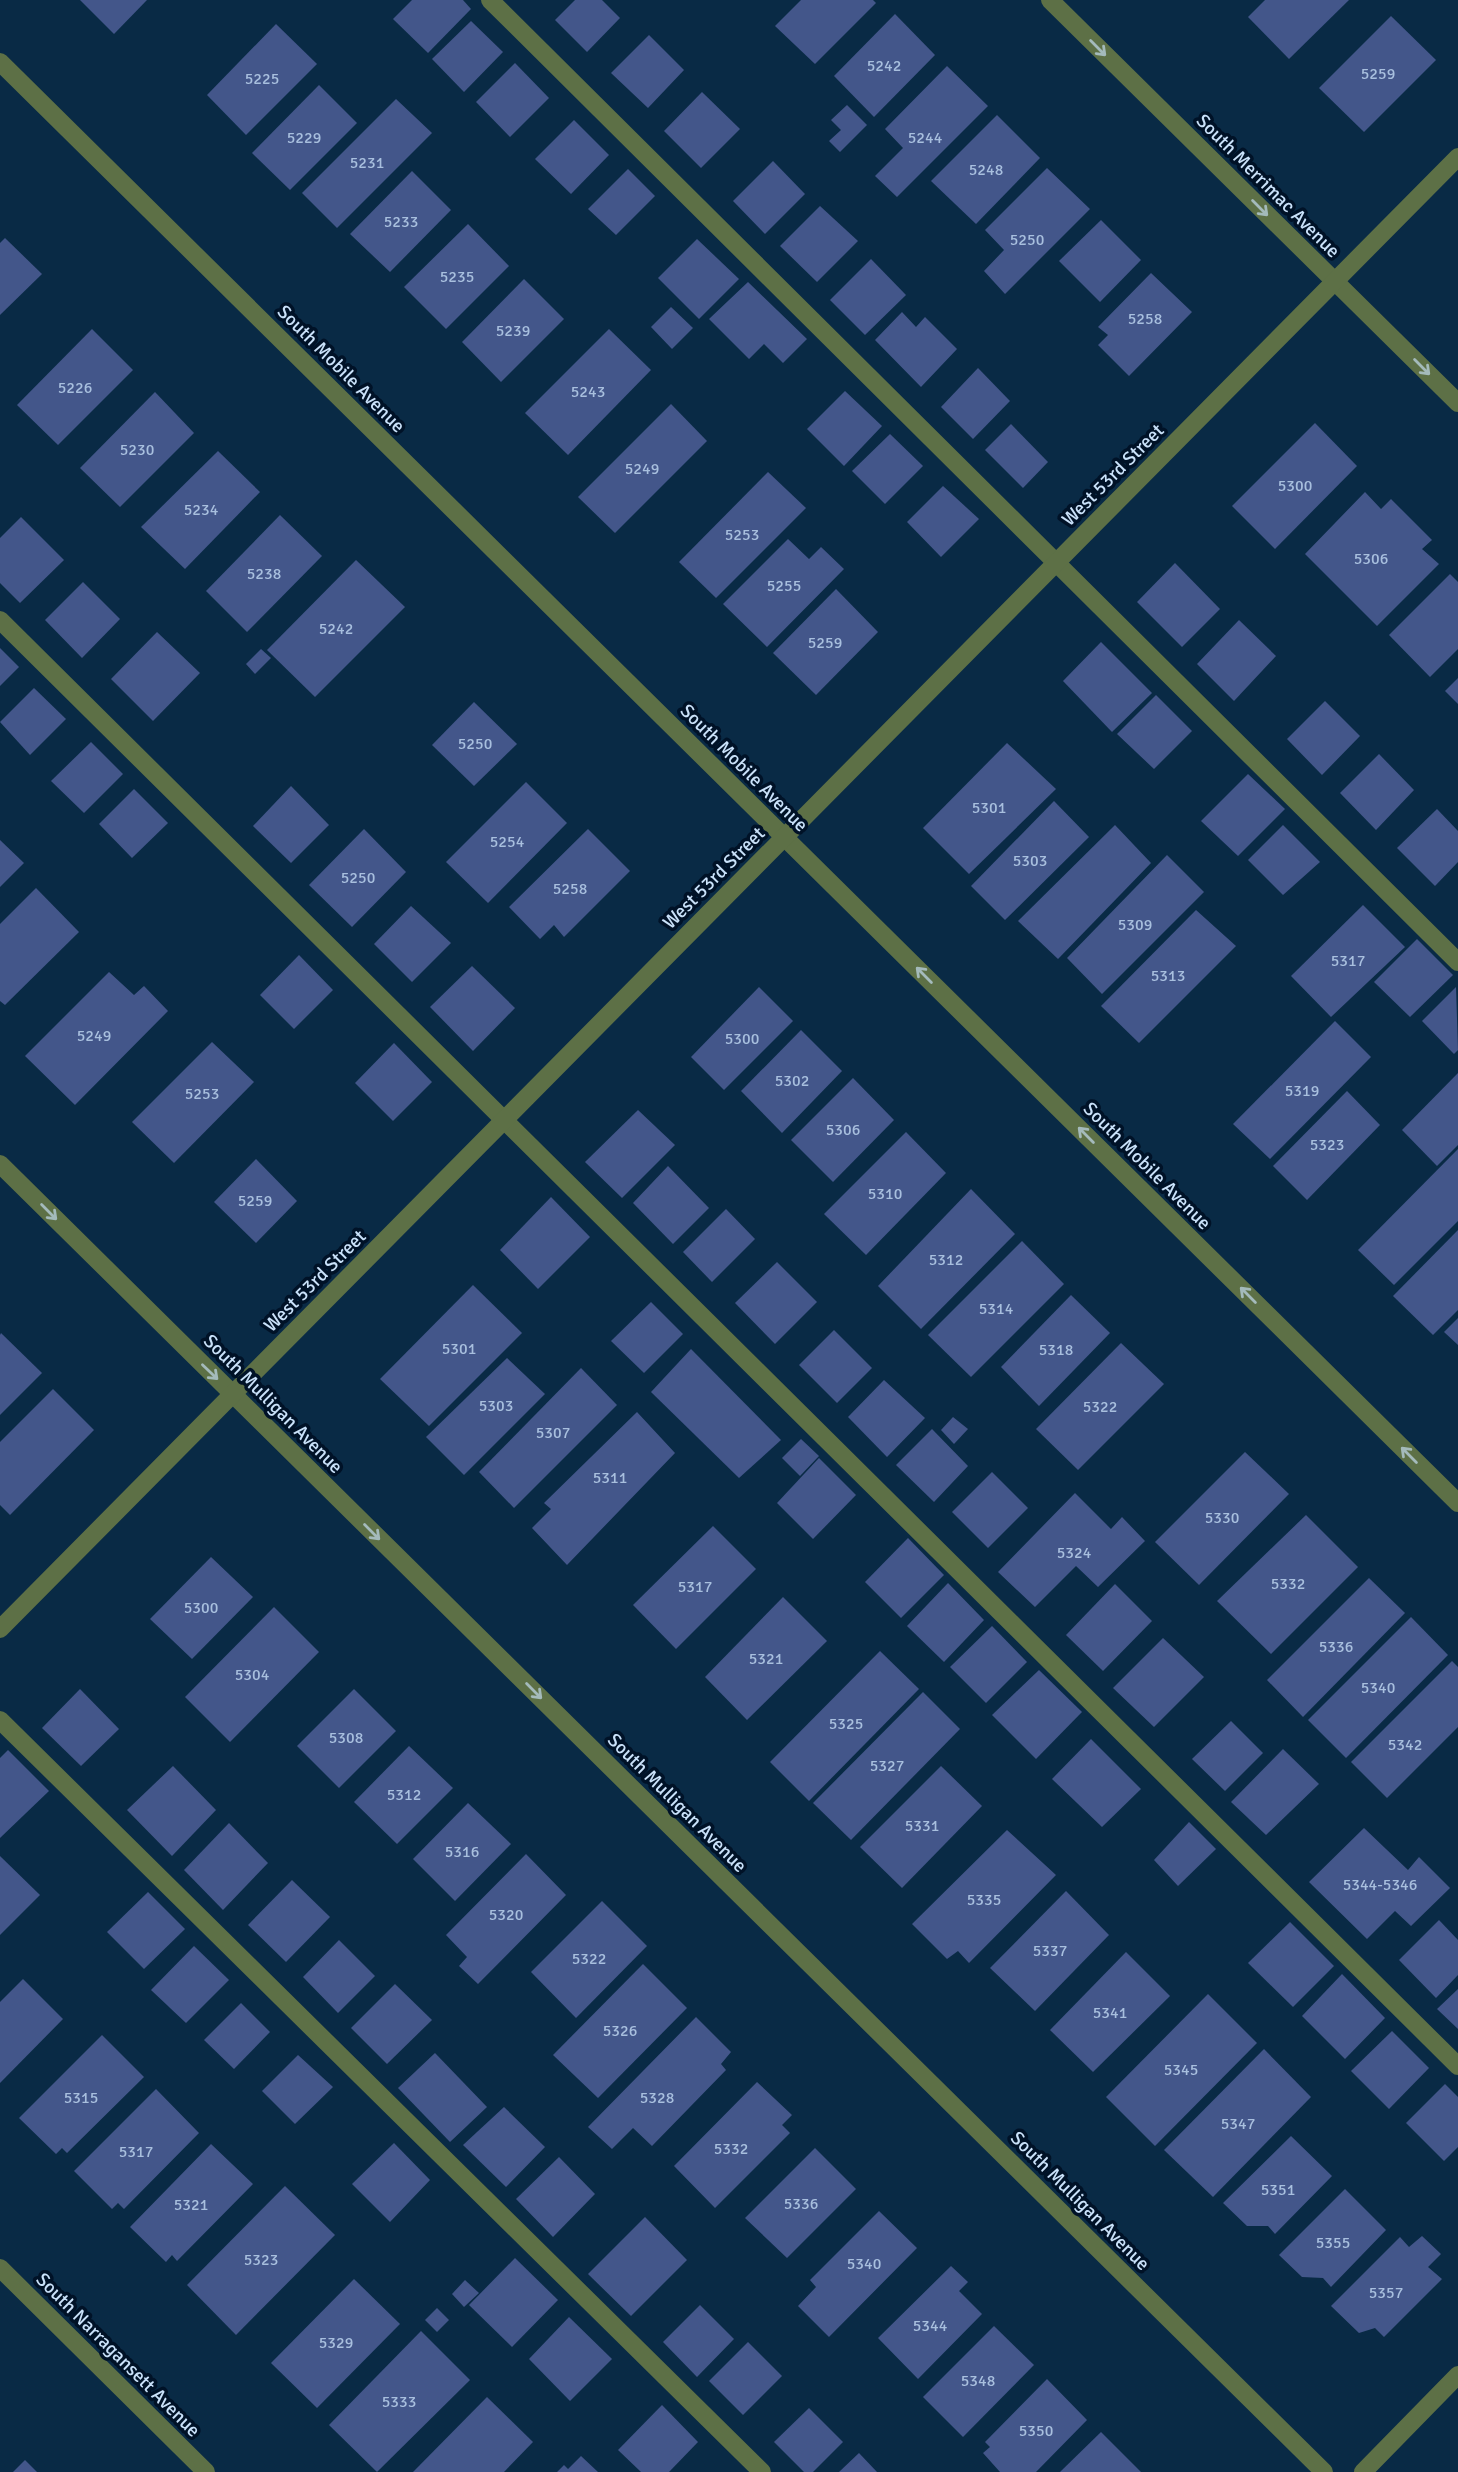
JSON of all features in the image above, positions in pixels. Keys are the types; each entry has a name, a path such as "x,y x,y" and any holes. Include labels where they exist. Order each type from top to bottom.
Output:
{"street":[{"path":"490,0 1458,962"},
{"name":"South Merrimac Avenue","path":"1049,0 1458,403"},
{"name":"South Mobile Avenue","path":"0,62 1458,1503"},
{"name":"West 53rd Street","path":"0,1629 1458,157"},
{"path":"0,620 1458,2066"},
{"name":"South Mulligan Avenue","path":"0,1164 1324,2472"},
{"path":"0,1720 762,2472"},
{"name":"South Narragansett Avenue","path":"0,2268 206,2472"},
{"path":"1363,2472 1458,2375"}],"building":[{"path":"80,0 147,0 114,34"},
{"path":"412,0 463,0 471,9 428,53 393,19"},
{"path":"575,0 602,0 620,18 587,52 555,20"},
{"path":"801,0 873,0 876,3 815,64 775,26"},
{"path":"1265,0 1349,0 1289,59 1248,17"},
{"path":"895,14 935,55 874,117 834,76"},
{"path":"1391,16 1436,60 1364,132 1319,88"},
{"path":"471,21 503,52 464,92 432,59"},
{"path":"276,24 317,64 246,135 207,95"},
{"path":"649,35 684,70 648,108 611,73"},
{"path":"515,63 549,98 510,137 476,102"},
{"path":"947,66 988,106 897,197 875,176 903,148 885,129"},
{"path":"319,85 357,123 290,190 252,153"},
{"path":"702,92 740,129 701,168 664,131"},
{"path":"396,99 432,133 337,228 302,193"},
{"path":"847,105 867,125 840,152 829,141 841,130 831,120"},
{"path":"997,115 1040,158 976,224 931,181"},
{"path":"574,120 609,155 571,194 535,159"},
{"path":"773,161 805,194 765,234 733,201"},
{"path":"1047,168 1090,209 1005,294 984,271 1004,250 985,230"},
{"path":"628,169 655,196 616,235 588,209"},
{"path":"412,171 451,210 390,272 350,234"},
{"path":"820,206 858,241 817,282 780,246"},
{"path":"1101,220 1141,260 1100,302 1059,261"},
{"path":"468,224 509,266 446,329 404,287"},
{"path":"5,238 42,274 0,315 0,243"},
{"path":"697,239 739,279 699,319 658,278"},
{"path":"871,259 906,295 865,335 830,300"},
{"path":"1151,273 1192,312 1129,376 1098,345 1108,335 1098,327"},
{"path":"524,279 564,319 501,382 462,342"},
{"path":"748,282 807,339 783,363 764,344 749,359 709,319"},
{"path":"671,307 693,328 672,349 651,327"},
{"path":"902,312 916,327 925,317 957,349 921,387 875,340"},
{"path":"92,329 133,370 58,445 17,405"},
{"path":"609,329 651,370 568,455 525,413"},
{"path":"978,368 1010,401 973,439 941,407"},
{"path":"845,391 882,426 844,466 807,429"},
{"path":"155,392 194,433 120,507 80,468"},
{"path":"671,404 707,441 615,533 578,497"},
{"path":"1315,423 1357,466 1275,549 1232,506"},
{"path":"1011,424 1048,462 1023,488 985,450"},
{"path":"890,434 923,466 885,504 852,471"},
{"path":"218,451 260,492 185,569 141,527"},
{"path":"768,472 806,508 716,598 679,562"},
{"path":"943,486 979,519 941,557 907,522"},
{"path":"1365,492 1381,509 1391,499 1432,540 1422,549 1439,564 1377,626 1305,554"},
{"path":"280,515 322,556 247,632 206,591"},
{"path":"21,517 64,560 20,603 0,583 0,538"},
{"path":"788,539 809,559 821,547 844,569 767,647 723,604"},
{"path":"356,560 405,607 315,697 267,650"},
{"path":"1175,563 1220,609 1182,647 1137,602"},
{"path":"1450,574 1458,582 1458,649 1430,677 1389,635"},
{"path":"83,582 120,619 82,658 45,620"},
{"path":"836,589 878,632 816,695 773,653"},
{"path":"1239,620 1276,656 1234,701 1197,664"},
{"path":"157,632 200,673 153,721 111,679"},
{"path":"1101,642 1152,693 1112,732 1063,681"},
{"path":"0,648 19,667 0,686"},
{"path":"261,649 271,658 255,674 246,664"},
{"path":"1458,678 1458,704 1445,691"},
{"path":"34,688 66,719 30,755 0,722"},
{"path":"1156,695 1192,731 1154,769 1117,734"},
{"path":"1325,701 1360,736 1322,775 1287,739"},
{"path":"474,702 517,744 474,786 432,745"},
{"path":"91,742 123,774 84,813 51,781"},
{"path":"1007,743 1056,789 969,874 923,828"},
{"path":"1379,754 1414,790 1376,830 1340,793"},
{"path":"1248,774 1285,809 1238,856 1201,821"},
{"path":"526,782 567,823 488,903 446,862"},
{"path":"291,786 329,825 291,863 253,826"},
{"path":"134,789 168,823 132,858 99,824"},
{"path":"1054,801 1089,837 1005,920 971,886"},
{"path":"1437,809 1458,831 1458,862 1435,886 1397,848"},
{"path":"1115,825 1151,863 1058,959 1018,921"},
{"path":"1283,825 1320,862 1283,895 1248,860"},
{"path":"364,829 406,872 352,927 309,885"},
{"path":"588,829 630,871 564,937 554,925 540,939 509,907"},
{"path":"0,840 24,863 0,887"},
{"path":"1167,855 1204,892 1102,994 1067,958"},
{"path":"36,888 79,932 5,1005 0,1001 0,924"},
{"path":"1363,905 1405,947 1331,1017 1291,976"},
{"path":"411,906 451,943 412,982 374,944"},
{"path":"1196,910 1236,946 1139,1043 1101,1006"},
{"path":"1417,939 1453,975 1410,1017 1374,982"},
{"path":"299,955 333,990 294,1029 260,995"},
{"path":"472,966 515,1008 473,1051 430,1007"},
{"path":"109,972 134,995 144,986 168,1011 75,1105 25,1056"},
{"path":"759,987 793,1021 724,1090 691,1057"},
{"path":"1456,987 1458,1050 1454,1054 1422,1021"},
{"path":"1335,1021 1371,1057 1270,1159 1233,1124"},
{"path":"801,1030 842,1071 782,1133 741,1091"},
{"path":"212,1042 254,1082 174,1163 132,1122"},
{"path":"394,1043 432,1082 393,1121 355,1083"},
{"path":"1458,1073 1458,1145 1437,1166 1402,1130"},
{"path":"853,1078 894,1120 833,1182 791,1140"},
{"path":"1347,1091 1380,1125 1307,1200 1273,1166"},
{"path":"638,1110 675,1145 622,1198 585,1162"},
{"path":"906,1132 946,1173 866,1255 824,1214"},
{"path":"1458,1149 1458,1221 1394,1285 1358,1250"},
{"path":"256,1159 297,1201 256,1243 214,1202"},
{"path":"668,1166 709,1208 673,1244 633,1203"},
{"path":"971,1189 1015,1234 921,1329 878,1286"},
{"path":"551,1197 590,1237 538,1289 500,1250"},
{"path":"726,1209 755,1239 712,1282 683,1252"},
{"path":"1458,1230 1458,1310 1433,1335 1393,1296"},
{"path":"1022,1241 1064,1284 971,1377 928,1335"},
{"path":"777,1262 817,1302 775,1344 735,1303"},
{"path":"473,1285 522,1333 429,1426 380,1379"},
{"path":"1071,1295 1110,1333 1039,1406 1001,1367"},
{"path":"651,1302 683,1334 644,1373 611,1341"},
{"path":"1458,1318 1458,1345 1444,1332"},
{"path":"834,1330 872,1368 837,1403 799,1365"},
{"path":"1,1333 42,1373 0,1415 0,1335"},
{"path":"1121,1343 1164,1384 1078,1470 1036,1429"},
{"path":"691,1349 781,1440 739,1478 651,1392"},
{"path":"507,1358 545,1394 464,1475 426,1437"},
{"path":"581,1368 617,1405 514,1508 479,1472"},
{"path":"884,1380 925,1418 887,1457 848,1417"},
{"path":"53,1389 94,1430 10,1515 0,1505 0,1442"},
{"path":"637,1412 675,1453 567,1565 532,1528 551,1509 544,1503"},
{"path":"953,1417 968,1429 954,1444 941,1430"},
{"path":"932,1429 968,1466 934,1502 896,1465"},
{"path":"801,1439 819,1456 800,1476 782,1458"},
{"path":"1245,1452 1289,1494 1199,1585 1155,1542"},
{"path":"819,1458 856,1495 813,1539 777,1503"},
{"path":"992,1472 1028,1508 988,1548 952,1512"},
{"path":"1075,1493 1111,1529 1122,1517 1145,1541 1098,1587 1076,1566 1035,1607 998,1572"},
{"path":"1306,1515 1358,1567 1271,1654 1217,1601"},
{"path":"713,1526 756,1569 676,1649 633,1605"},
{"path":"908,1538 944,1575 901,1618 865,1582"},
{"path":"211,1557 253,1597 192,1659 150,1619"},
{"path":"1369,1578 1405,1613 1303,1717 1267,1680"},
{"path":"948,1583 984,1620 944,1662 907,1626"},
{"path":"1115,1584 1152,1621 1103,1671 1066,1635"},
{"path":"783,1597 827,1641 747,1720 705,1677"},
{"path":"274,1607 319,1652 230,1742 185,1697"},
{"path":"1411,1617 1448,1655 1346,1758 1308,1720"},
{"path":"992,1626 1027,1662 986,1703 950,1667"},
{"path":"1163,1638 1204,1677 1154,1727 1113,1688"},
{"path":"880,1651 919,1689 809,1801 770,1762"},
{"path":"1452,1661 1458,1667 1458,1727 1387,1798 1351,1762"},
{"path":"1039,1670 1082,1712 1036,1759 992,1715"},
{"path":"80,1689 119,1729 81,1766 42,1728"},
{"path":"354,1689 396,1731 339,1788 297,1746"},
{"path":"923,1692 960,1729 851,1840 813,1803"},
{"path":"1231,1721 1263,1753 1225,1791 1192,1759"},
{"path":"1091,1739 1141,1789 1102,1827 1052,1779"},
{"path":"409,1746 453,1788 397,1844 354,1802"},
{"path":"1283,1749 1319,1784 1266,1835 1231,1802"},
{"path":"8,1750 49,1791 0,1838 0,1758"},
{"path":"173,1766 216,1810 172,1856 127,1810"},
{"path":"941,1766 982,1806 902,1888 860,1847"},
{"path":"468,1803 511,1844 455,1901 413,1859"},
{"path":"1189,1822 1216,1849 1178,1886 1154,1860"},
{"path":"229,1823 268,1863 223,1910 184,1870"},
{"path":"1364,1828 1408,1870 1419,1857 1450,1888 1411,1926 1395,1911 1367,1939 1309,1882"},
{"path":"1007,1830 1056,1875 969,1963 958,1951 947,1959 912,1924"},
{"path":"526,1854 566,1895 478,1984 459,1966 467,1957 446,1935"},
{"path":"0,1856 40,1895 0,1935"},
{"path":"292,1880 330,1917 286,1962 248,1925"},
{"path":"1066,1891 1109,1935 1035,2011 990,1968"},
{"path":"148,1892 185,1929 144,1969 107,1932"},
{"path":"602,1901 647,1946 576,2018 531,1972"},
{"path":"1439,1920 1458,1940 1458,1975 1436,1998 1399,1960"},
{"path":"1290,1922 1334,1966 1293,2007 1248,1963"},
{"path":"339,1940 375,1976 338,2013 303,1977"},
{"path":"194,1946 229,1980 186,2023 151,1990"},
{"path":"1126,1952 1170,1996 1093,2072 1050,2030"},
{"path":"643,1964 687,2008 598,2098 553,2055"},
{"path":"1342,1974 1385,2018 1345,2059 1302,2016"},
{"path":"23,1979 63,2019 0,2083 0,2002"},
{"path":"395,1984 432,2020 387,2064 351,2028"},
{"path":"1458,1989 1458,2029 1437,2009"},
{"path":"1208,1994 1257,2043 1155,2146 1106,2097"},
{"path":"241,2003 270,2032 234,2069 204,2040"},
{"path":"696,2017 731,2052 721,2064 726,2070 652,2146 633,2128 612,2149 588,2127"},
{"path":"1392,2031 1429,2068 1389,2109 1351,2071"},
{"path":"102,2035 144,2077 67,2153 62,2148 56,2154 19,2118"},
{"path":"1264,2049 1311,2097 1213,2197 1164,2150"},
{"path":"435,2053 487,2107 450,2142 398,2088"},
{"path":"298,2055 333,2087 295,2124 262,2091"},
{"path":"757,2082 792,2115 782,2125 790,2133 715,2208 674,2166"},
{"path":"1445,2084 1458,2097 1458,2147 1444,2161 1406,2123"},
{"path":"156,2089 199,2133 124,2209 118,2203 112,2209 74,2171"},
{"path":"504,2107 545,2147 506,2187 463,2145"},
{"path":"1291,2136 1332,2176 1275,2234 1268,2226 1247,2226 1223,2203"},
{"path":"394,2143 430,2180 390,2222 352,2184"},
{"path":"211,2144 253,2184 177,2261 172,2255 166,2262 130,2227"},
{"path":"815,2148 856,2189 787,2258 745,2218"},
{"path":"559,2157 595,2194 553,2237 516,2199"},
{"path":"285,2186 335,2235 236,2335 187,2285"},
{"path":"1345,2189 1386,2230 1331,2287 1323,2278 1302,2277 1279,2255"},
{"path":"879,2211 917,2248 829,2337 798,2306 816,2287 810,2280"},
{"path":"645,2217 687,2260 631,2316 588,2274"},
{"path":"1422,2236 1441,2254 1428,2267 1442,2279 1384,2337 1375,2328 1359,2333 1331,2306 1400,2237 1409,2247"},
{"path":"515,2258 558,2300 512,2347 469,2305"},
{"path":"951,2266 968,2282 959,2291 982,2314 918,2379 878,2338"},
{"path":"354,2279 400,2324 317,2408 271,2363"},
{"path":"465,2280 479,2293 464,2307 452,2294"},
{"path":"700,2305 734,2339 697,2377 663,2342"},
{"path":"437,2308 449,2320 437,2332 425,2320"},
{"path":"569,2317 612,2359 570,2401 529,2359"},
{"path":"994,2326 1034,2365 963,2437 923,2397"},
{"path":"421,2331 470,2380 377,2472 329,2425"},
{"path":"748,2342 782,2376 743,2415 709,2381"},
{"path":"1047,2379 1087,2420 1036,2472 1000,2472 983,2453 990,2447 985,2442"},
{"path":"487,2397 533,2442 504,2472 413,2472"},
{"path":"662,2405 698,2442 669,2472 641,2472 618,2450"},
{"path":"809,2408 843,2442 813,2472 804,2472 774,2442"},
{"path":"1101,2432 1141,2472 1060,2472"},
{"path":"859,2453 877,2472 839,2472"},
{"path":"581,2456 598,2472 557,2472 564,2465 568,2469"},
{"path":"25,2460 37,2472 13,2472"}]}
